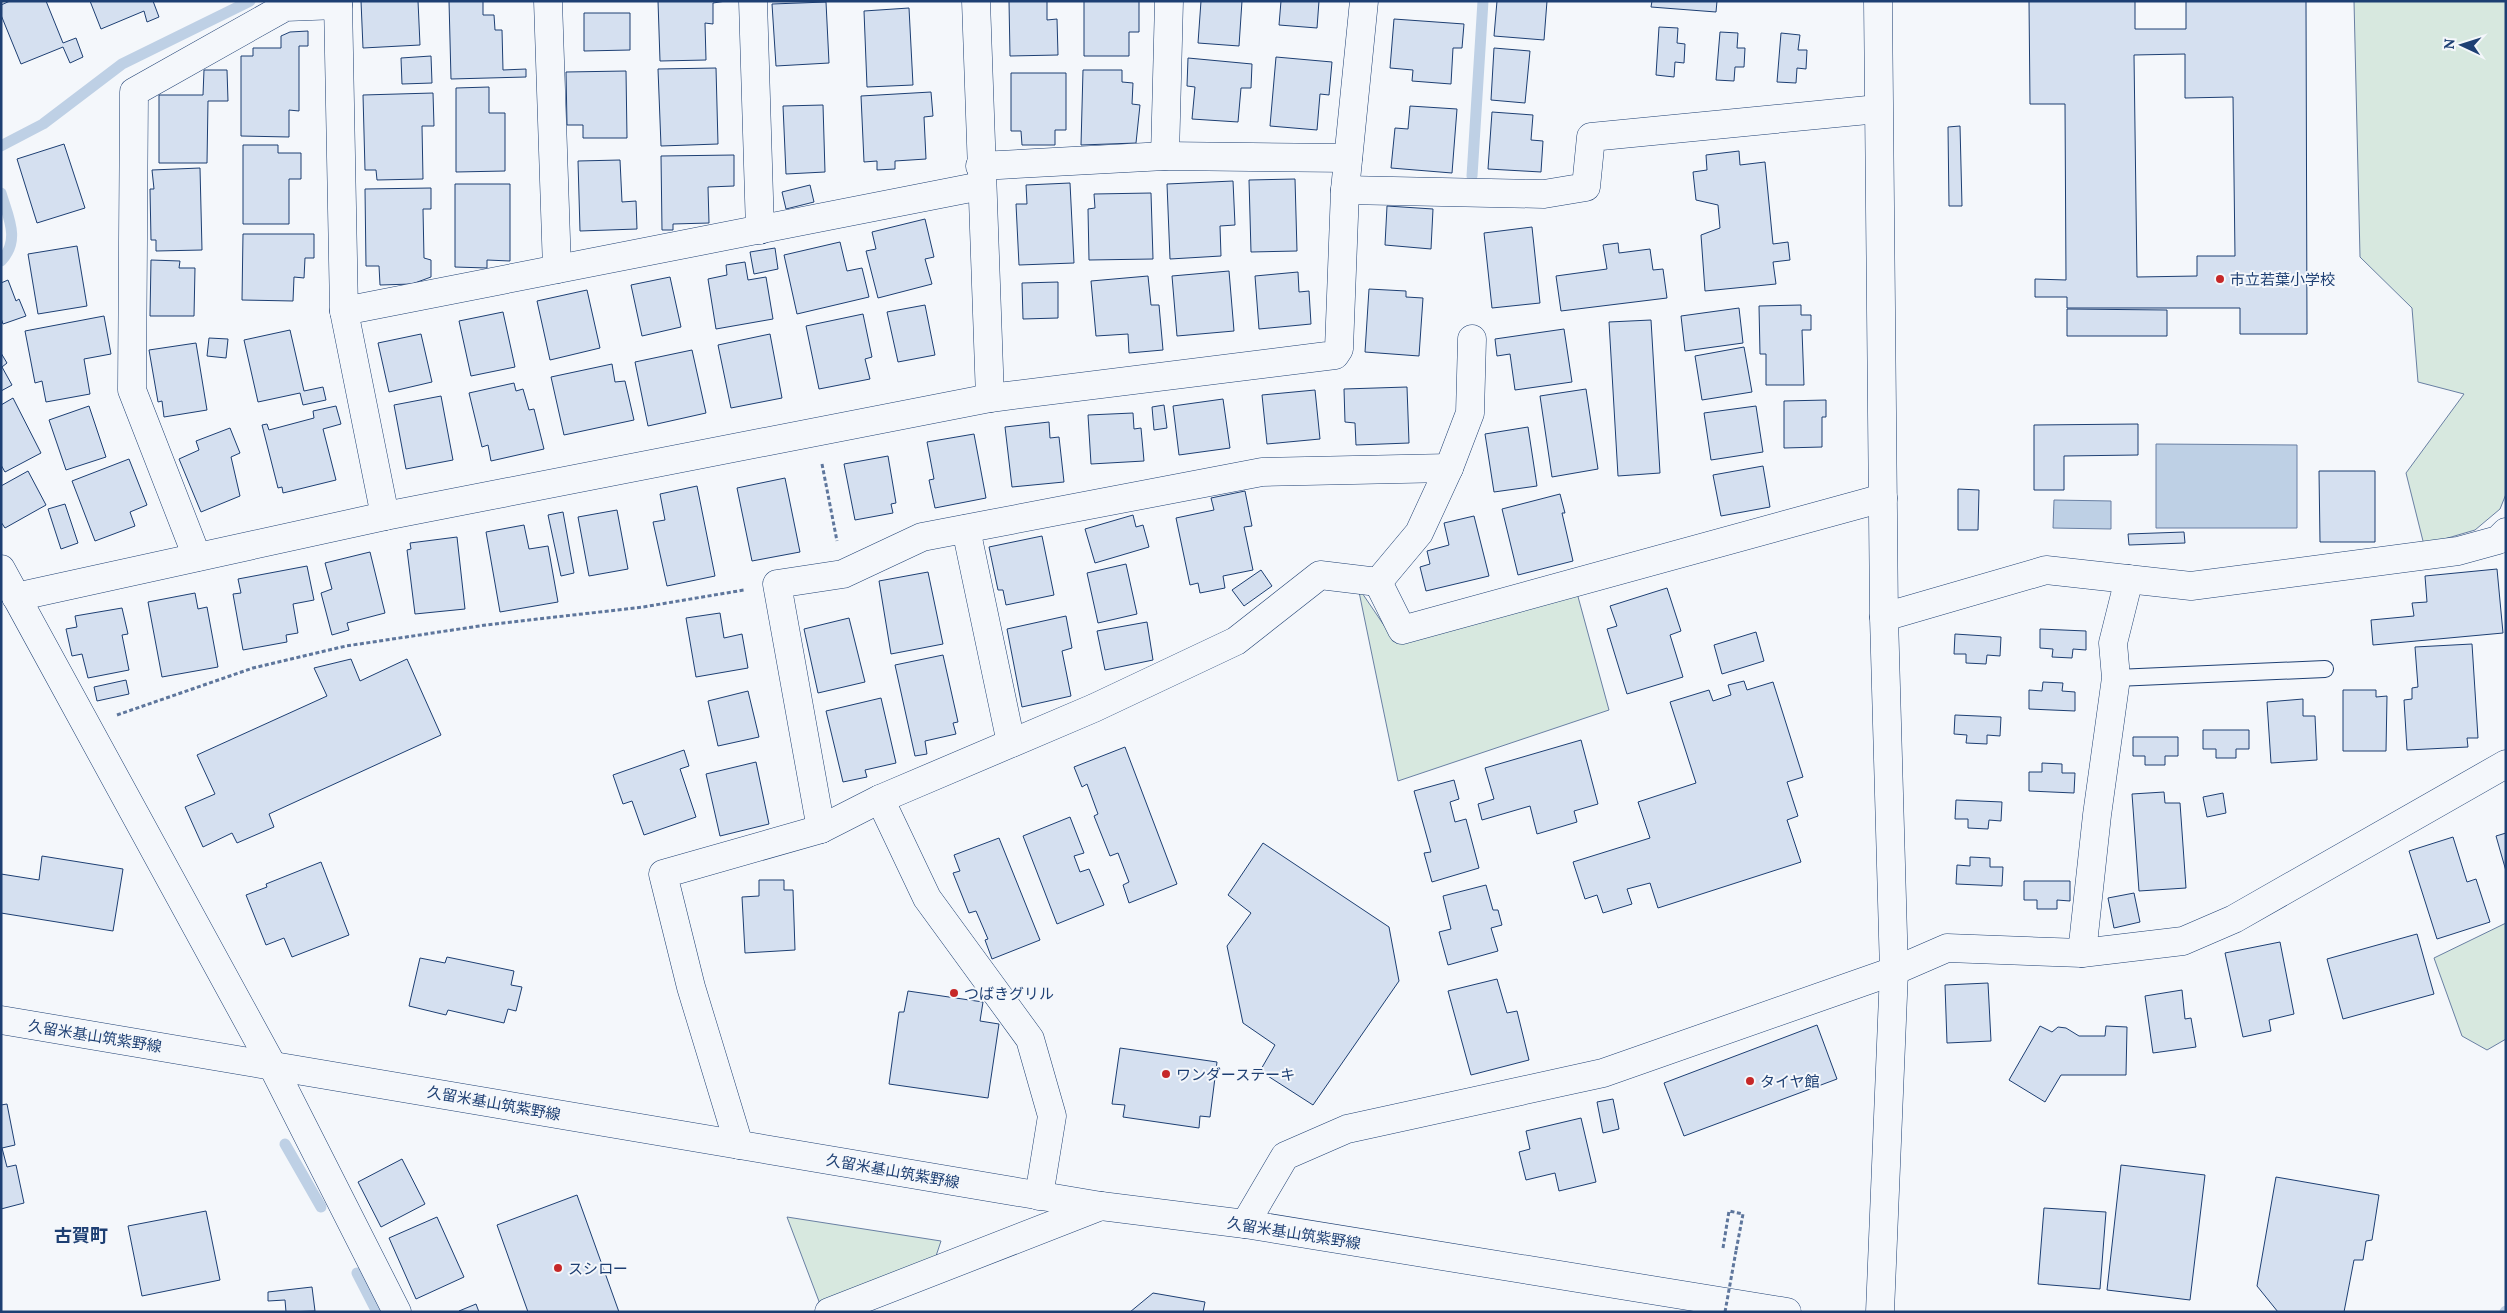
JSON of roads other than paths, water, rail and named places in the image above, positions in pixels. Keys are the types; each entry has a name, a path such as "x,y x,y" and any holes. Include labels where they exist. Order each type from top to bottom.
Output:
{"street":[{"path":"548,1 556,269"},
{"path":"753,1 760,230"},
{"path":"976,1 990,398"},
{"path":"1165,156 1169,1"},
{"path":"16,596 385,516 990,398 1335,355 1339,349 1345,190 1364,1"},
{"path":"1878,1 1884,617 1894,971 1880,1312"},
{"path":"197,558 132,390 134,92 285,7 338,3 344,311 385,516"},
{"path":"1345,190 1544,194 1586,188 1591,137 1878,109"},
{"path":"344,311 760,230 981,176 1165,156 1348,158"},
{"path":"1378,582 1419,533 1449,468 1470,413 1472,339"},
{"path":"821,829 777,584 843,574 922,537 1262,472 1449,468"},
{"path":"1378,582 1402,630 1883,498"},
{"path":"966,529 1011,744"},
{"path":"1884,617 2046,570 2191,586 2458,551 2498,540 2506,532"},
{"path":"1,569 272,1065 397,1312"},
{"path":"740,1144 691,986 663,874 821,829 880,799 1094,708 1236,640 1320,575 1378,582"},
{"path":"2082,953 2097,815 2116,678 2113,643 2129,579"},
{"path":"1245,1224 1285,1156 1346,1129 1603,1073 1894,971 1946,948 2082,953 2183,941 2234,919 2506,764"},
{"path":"880,799 927,898 1030,1039 1052,1116 1039,1196"},
{"name":"久留米基山筑紫野線","path":"1,1020 1039,1196 1101,1206 1245,1224 1787,1312"},
{"path":"830,1312 1101,1206"}],"lane":[{"path":"2116,678 2325,669"}],"water":[{"path":"2156,444 2297,445 2297,528 2156,528"},
{"path":"2054,500 2111,501 2111,529 2053,528"}],"waterway":[{"path":"1,146 43,124 122,64 250,1"},
{"path":"1472,176 1483,1"},
{"path":"1,193 12,237 7,253 1,261"},
{"path":"285,1144 321,1207"},
{"path":"357,1273 377,1312"}],"place":[{"name":"市立若葉小学校","path":"2220,279"},
{"name":"つばきグリル","path":"954,993"},
{"name":"ワンダーステーキ","path":"1166,1074"},
{"name":"タイヤ館","path":"1750,1081"},
{"name":"スシロー","path":"558,1268"}],"district":[{"name":"古賀町","path":"81,1235"}]}
